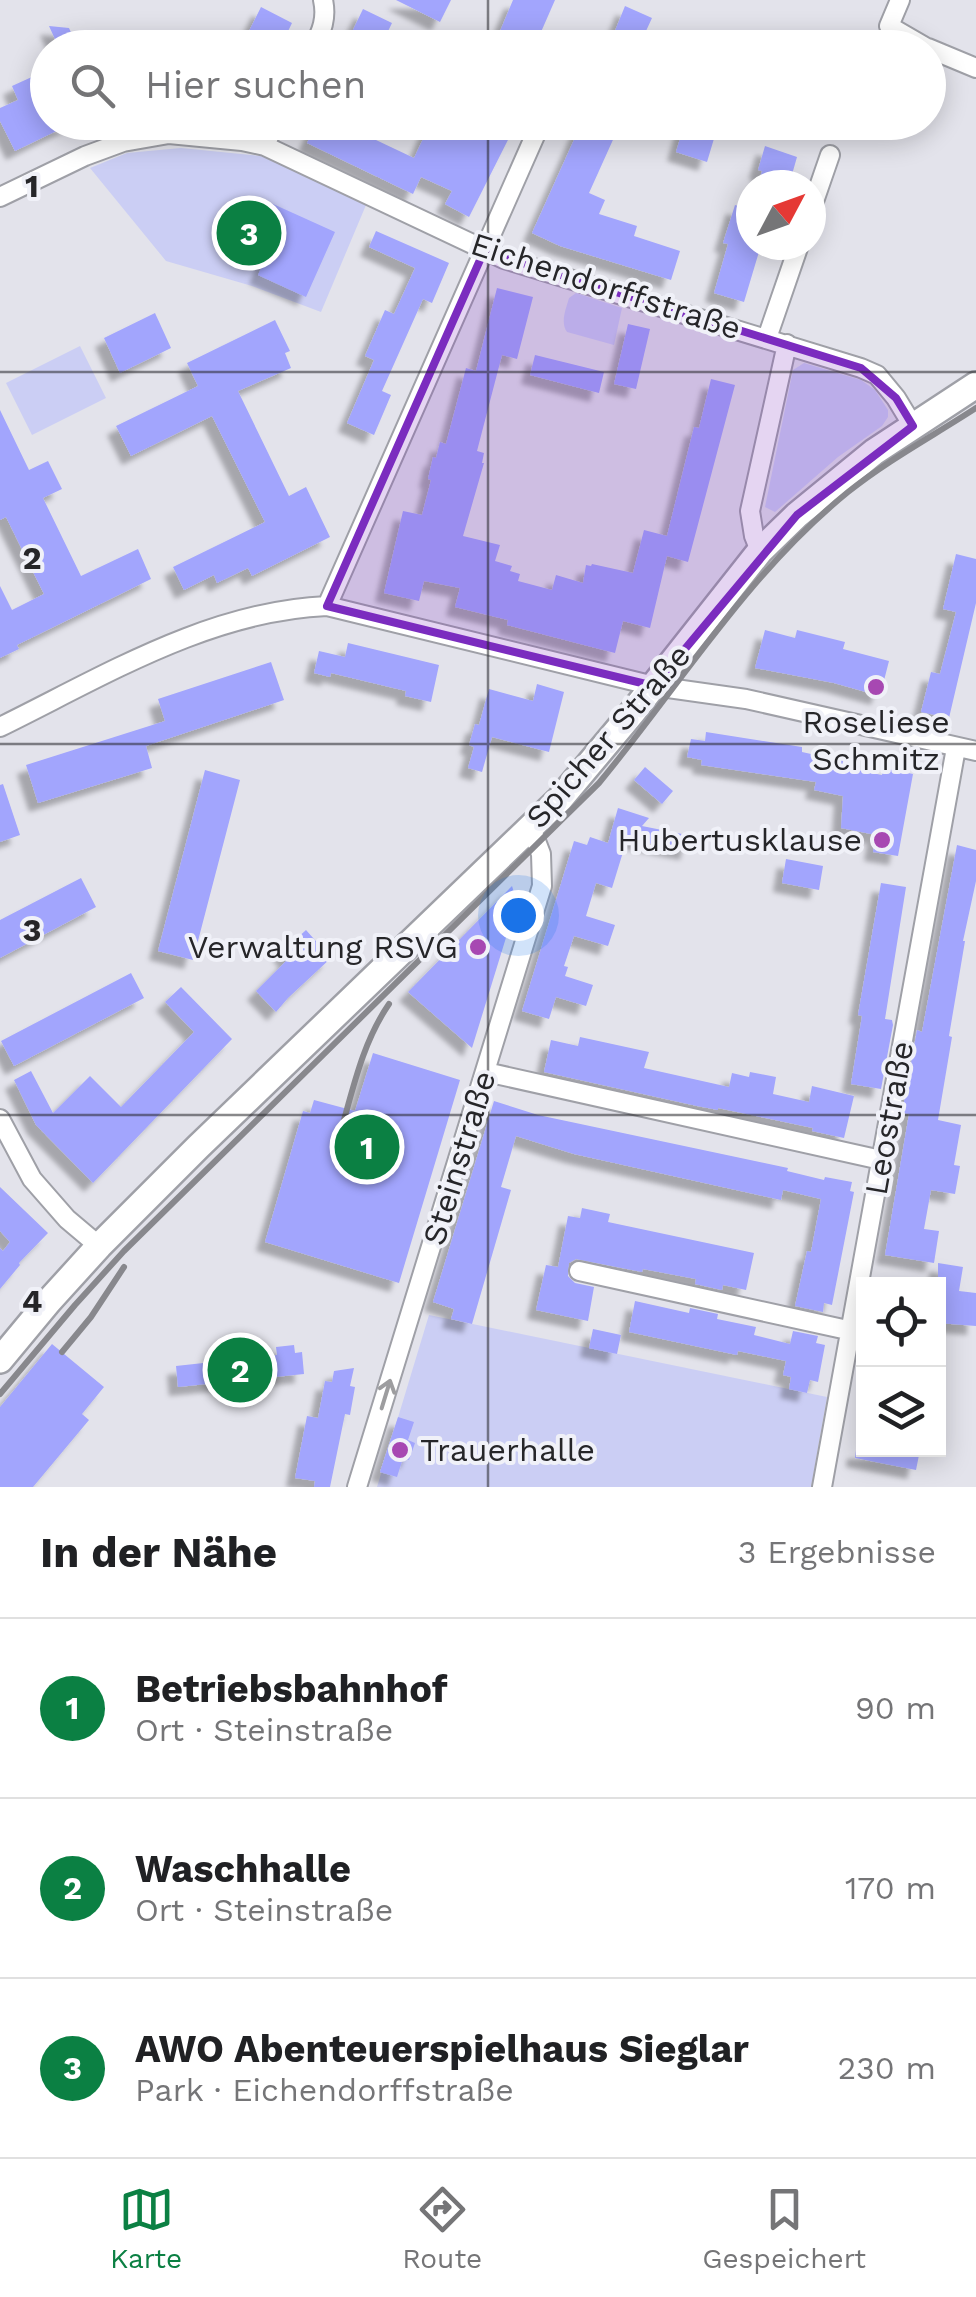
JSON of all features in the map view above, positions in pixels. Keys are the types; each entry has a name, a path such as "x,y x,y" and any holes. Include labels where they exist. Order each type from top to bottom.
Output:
{"street":[{"path":"322,30 323,0"},
{"path":"896,30 889,26 900,0"},
{"path":"946,56 976,68"},
{"name":"Eichendorffstraße","path":"0,197 85,156 132,140"},
{"name":"Eichendorffstraße","path":"233,140 265,146 484,251 877,375 913,426"},
{"path":"265,146 268,140"},
{"path":"327,606 533,140"},
{"path":"825,170 830,155"},
{"path":"768,338 794,260"},
{"path":"760,551 750,511 787,344"},
{"name":"Spicher Straße","path":"0,1360 99,1246 248,1097 560,799 760,551 874,452 976,385"},
{"path":"0,727 191,635 256,615 327,606 654,686 746,699 976,751"},
{"name":"Leostraße","path":"822,1487 956,748"},
{"name":"Steinstraße","path":"356,1487 542,886 541,854 531,828"},
{"path":"486,1072 881,1160"},
{"path":"0,1119 32,1179 99,1246"},
{"path":"578,1272 852,1331"}],"highlighted area":[{"path":"484,251 861,368 896,398 913,426 797,515 654,686 327,606"}],"shaded area":[{"path":"181,148 275,160 366,205 321,312 252,286 166,261 90,168 127,153"},
{"path":"576,293 622,308 614,345 567,332 565,311 569,298"},
{"path":"80,346 106,398 32,435 6,383"},
{"path":"804,363 861,380 875,390 888,410 888,417 882,426 838,457 775,512 765,507 793,370"},
{"path":"429,1315 827,1397 811,1487 377,1487"}],"building":[{"path":"396,0 451,0 440,22"},
{"path":"513,0 555,0 542,30 500,30"},
{"path":"625,6 652,18 646,30 615,30"},
{"path":"261,7 292,23 289,30 250,30"},
{"path":"363,9 392,23 389,30 353,30"},
{"path":"30,78 30,140 38,140 15,151 0,121 0,108 18,100 12,86"},
{"path":"376,140 414,158 422,140 508,140 469,217 445,204 452,191 421,177 413,194 307,143"},
{"path":"574,140 613,140 589,193 605,200 599,214 637,226 634,236 680,251 671,280 560,246 532,233"},
{"path":"680,140 714,140 707,162 676,152"},
{"path":"765,146 797,157 793,170 758,170"},
{"path":"262,199 335,232 306,297 258,275 280,226"},
{"path":"736,205 736,260 757,260 744,302 714,293 728,244 723,243"},
{"path":"376,231 449,263 432,303 423,299 382,391 391,395 374,435 347,423 374,360 365,356 385,310 394,314 415,268 369,247"},
{"path":"497,288 533,297 517,359 502,355 477,451 484,453 484,463 463,536 500,545 495,561 512,566 510,571 520,574 518,581 552,590 556,575 583,583 586,565 592,564 633,573 644,530 667,536 694,427 699,428 711,379 735,385 688,562 667,556 650,628 623,621 615,653 455,607 460,588 424,581 419,601 384,593 403,511 422,515 433,457 436,458 440,442 446,444 466,368 476,371"},
{"path":"155,313 171,348 120,373 104,338"},
{"path":"275,320 290,351 285,353 291,368 238,391 289,496 306,487 330,537 252,576 248,568 217,583 214,575 184,590 173,567 265,522 212,416 131,456 116,426 198,386 187,363"},
{"path":"628,324 650,329 636,389 614,384"},
{"path":"535,355 604,372 599,393 530,375"},
{"path":"0,410 29,470 48,461 62,489 43,498 81,576 138,549 151,579 17,645 19,649 0,658 0,586 12,610 44,594 6,517 0,520"},
{"path":"956,554 976,559 976,603 949,718 921,712 931,672 940,674 956,612 943,609"},
{"path":"765,630 795,638 797,630 845,642 843,649 889,661 880,696 755,668"},
{"path":"348,643 439,665 431,702 405,696 406,691 331,673 330,677 314,673 319,651 345,657"},
{"path":"271,662 284,700 146,746 152,768 38,803 26,765 165,721 158,699"},
{"path":"537,684 564,692 549,752 492,737 482,772 468,768 474,747 469,745 489,689 533,701"},
{"path":"706,732 802,747 802,752 843,761 842,767 882,775 883,768 913,774 898,856 873,852 876,835 841,828 843,796 814,790 816,782 701,765 702,760 687,757 691,739 705,741"},
{"path":"645,767 673,791 662,804 634,780"},
{"path":"205,770 240,780 193,960 158,951"},
{"path":"3,784 20,835 0,842 0,785"},
{"path":"618,808 649,818 642,826 692,836 689,851 627,839 612,888 596,883 586,916 615,925 608,946 574,936 564,966 568,967 565,976 593,985 586,1006 556,997 549,1019 522,1011 574,841 587,845 590,837 608,843"},
{"path":"957,845 976,850 976,881 963,941 938,1120 961,1125 954,1165 960,1166 955,1194 931,1190 924,1229 939,1231 934,1263 885,1255 909,1114 902,1113 917,1030 922,1032"},
{"path":"786,859 823,866 819,890 782,883"},
{"path":"81,878 96,907 0,958 0,920"},
{"path":"881,883 906,887 885,1019 892,1020 893,1025 881,1089 851,1084 862,1016 858,1015"},
{"name":"Verwaltung RSVG","path":"512,886 517,902 472,1048 408,992"},
{"path":"306,930 331,958 276,1012 256,991 288,959 282,952"},
{"path":"131,973 144,998 14,1066 1,1041"},
{"path":"181,987 232,1039 93,1183 36,1125 14,1080 31,1071 53,1113 90,1076 121,1107 194,1032 165,1002"},
{"path":"580,1037 649,1052 644,1068 729,1087 732,1073 749,1077 750,1072 776,1077 773,1094 809,1102 812,1086 854,1096 844,1138 812,1131 813,1128 544,1072 551,1040 578,1046"},
{"path":"373,1053 460,1080 399,1283 265,1242 303,1111 310,1113 314,1100 355,1111"},
{"path":"494,1101 538,1115 788,1168 787,1171 824,1180 825,1177 852,1182 850,1191 854,1192 832,1305 824,1303 823,1312 795,1306 821,1199 783,1190 781,1200 574,1154 516,1136 501,1187 511,1190 472,1324 451,1319 454,1309 433,1302"},
{"path":"0,1187 48,1233 0,1289 0,1248 3,1251 10,1242 0,1231"},
{"path":"582,1208 610,1214 608,1222 754,1253 746,1290 723,1285 722,1290 695,1284 696,1279 576,1259 569,1263 568,1276 575,1283 594,1287 588,1321 536,1310 546,1265 558,1267 568,1216 580,1218"},
{"path":"938,1263 963,1267 959,1291 976,1293 976,1326 946,1324 946,1277 938,1277"},
{"path":"635,1301 689,1313 690,1308 718,1314 717,1319 756,1327 754,1335 790,1344 793,1331 818,1336 816,1343 825,1345 818,1382 810,1380 807,1393 789,1389 791,1377 783,1375 786,1361 738,1351 737,1355 629,1332"},
{"path":"593,1329 621,1335 617,1354 589,1348"},
{"path":"52,1344 104,1387 82,1414 89,1420 33,1487 0,1487 0,1407"},
{"path":"294,1345 295,1353 302,1352 304,1374 178,1387 176,1366 277,1355 276,1347"},
{"path":"354,1368 350,1415 345,1414 330,1487 314,1487 315,1481 295,1478 307,1416 318,1418 325,1381 332,1382 334,1371"},
{"name":"Trauerhalle","path":"398,1417 414,1422 408,1440 415,1443 409,1460 403,1458 397,1477 380,1472"},
{"path":"856,1450 856,1457 919,1457 916,1470 855,1458"}],"railway":[{"path":"0,1394 124,1251 599,783 716,631 778,558 848,492 976,408"},
{"path":"344,1120 367,1046 389,1004"},
{"path":"62,1352 124,1267"}],"place":[{"name":"AWO Abenteuerspielhaus Sieglar","path":"249,233"},
{"name":"Roseliese Schmitz","path":"876,687"},
{"name":"Hubertusklause","path":"882,840"},
{"name":"Verwaltung RSVG","path":"478,947"},
{"name":"Betriebsbahnhof","path":"367,1147"},
{"name":"Waschhalle","path":"240,1370"},
{"name":"Trauerhalle","path":"400,1450"}]}
